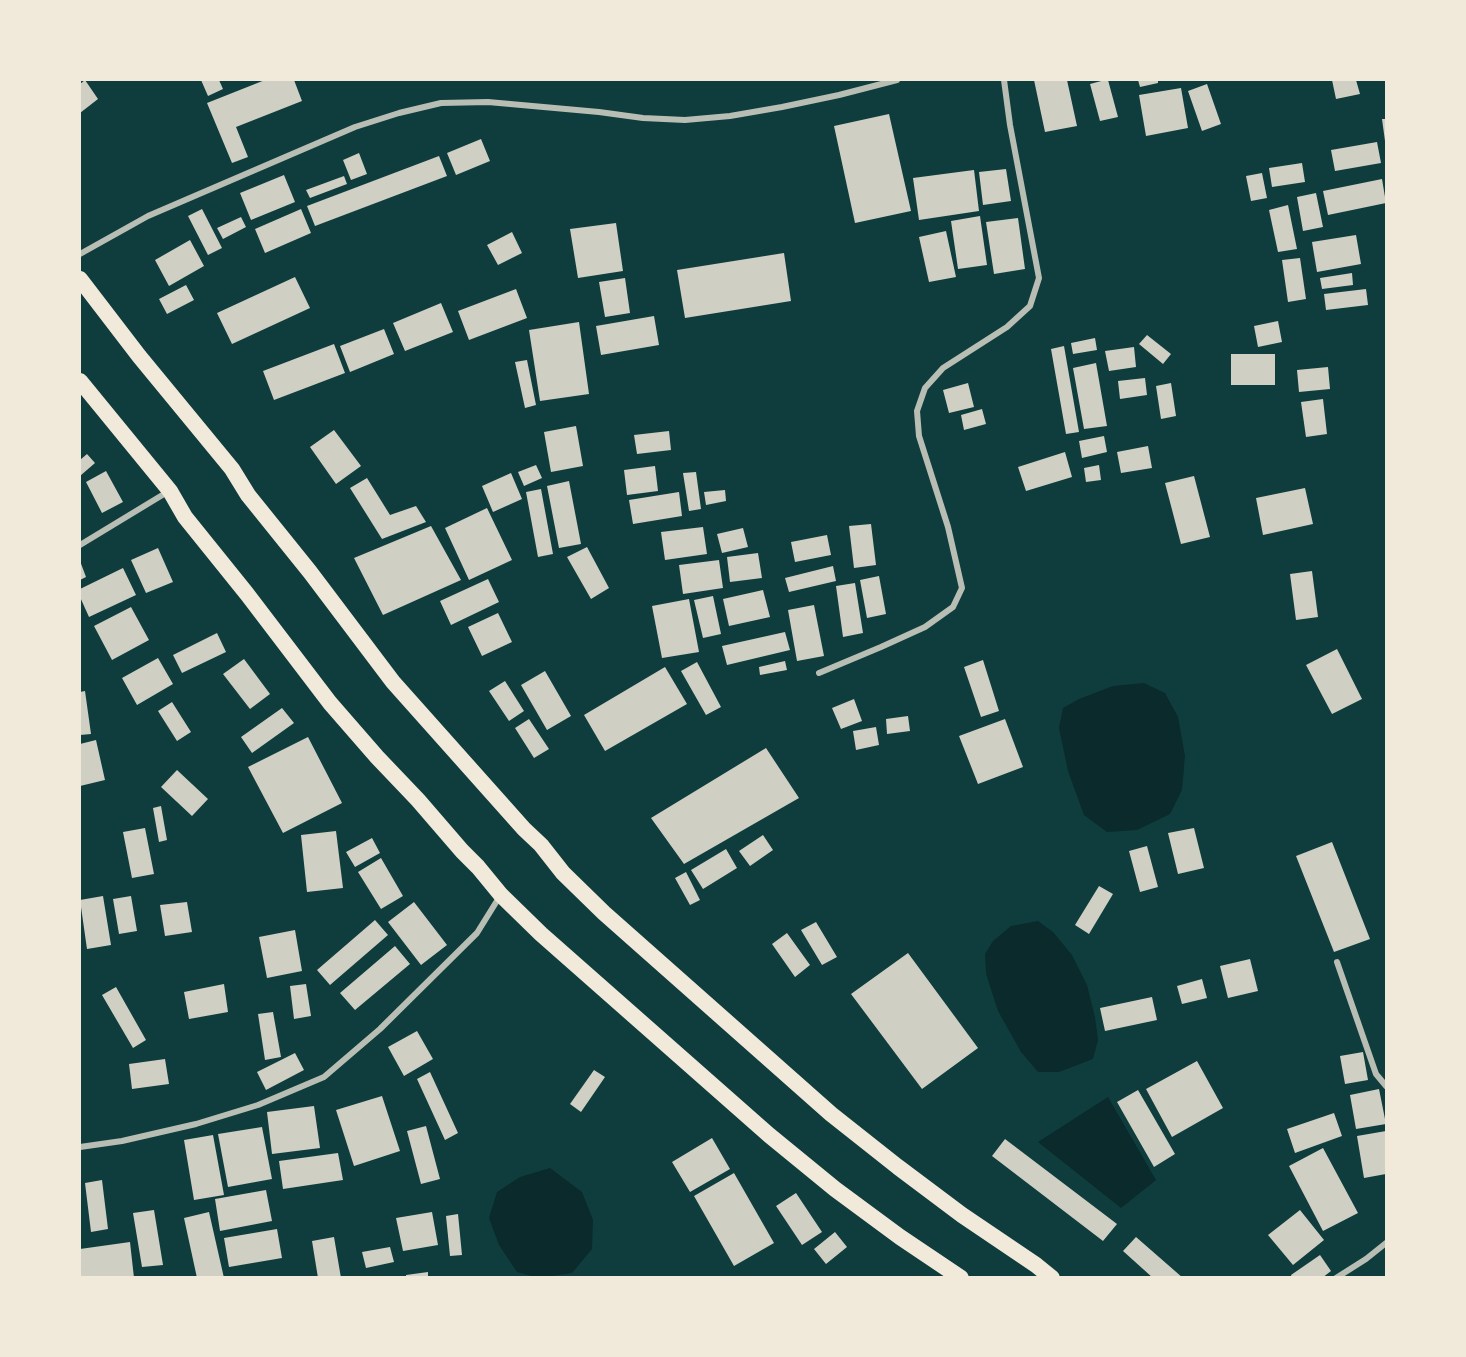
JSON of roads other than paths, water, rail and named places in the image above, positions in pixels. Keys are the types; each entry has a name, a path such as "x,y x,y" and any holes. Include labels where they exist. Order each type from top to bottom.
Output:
{"highway":[{"path":"80,279 139,356 232,469 248,495 310,572 393,682 541,845 563,873 604,913 831,1114 962,1215 1052,1278"},
{"path":"80,381 170,491 185,517 330,703 501,895 541,934 769,1135 835,1189 961,1278"}],"street":[{"path":"80,254 148,216 356,127 441,103 488,102 643,118 685,120 730,116 782,107 897,80"},
{"path":"819,673 925,627 953,607 962,588 948,527 919,436 917,411 925,388 943,368 1007,327 1030,306 1039,278 1010,125 1004,80"},
{"path":"80,545 170,491"},
{"path":"80,1147 122,1142 196,1124 258,1105 324,1077 380,1029 477,933 501,895"},
{"path":"1337,962 1376,1074 1386,1087"},
{"path":"1336,1278 1386,1243"}],"water":[{"path":"1144,683 1165,693 1178,717 1185,756 1182,790 1170,814 1137,830 1107,832 1084,815 1068,771 1059,728 1063,708 1113,686"},
{"path":"1038,921 1053,932 1072,955 1087,985 1095,1017 1098,1040 1093,1059 1059,1072 1038,1072 1021,1052 998,1011 986,974 985,954 993,941 1011,926"},
{"path":"1108,1097 1156,1180 1121,1208 1038,1142"},
{"path":"550,1168 582,1192 593,1220 592,1249 572,1273 539,1278 517,1272 499,1245 489,1218 497,1192 520,1177"}]}
